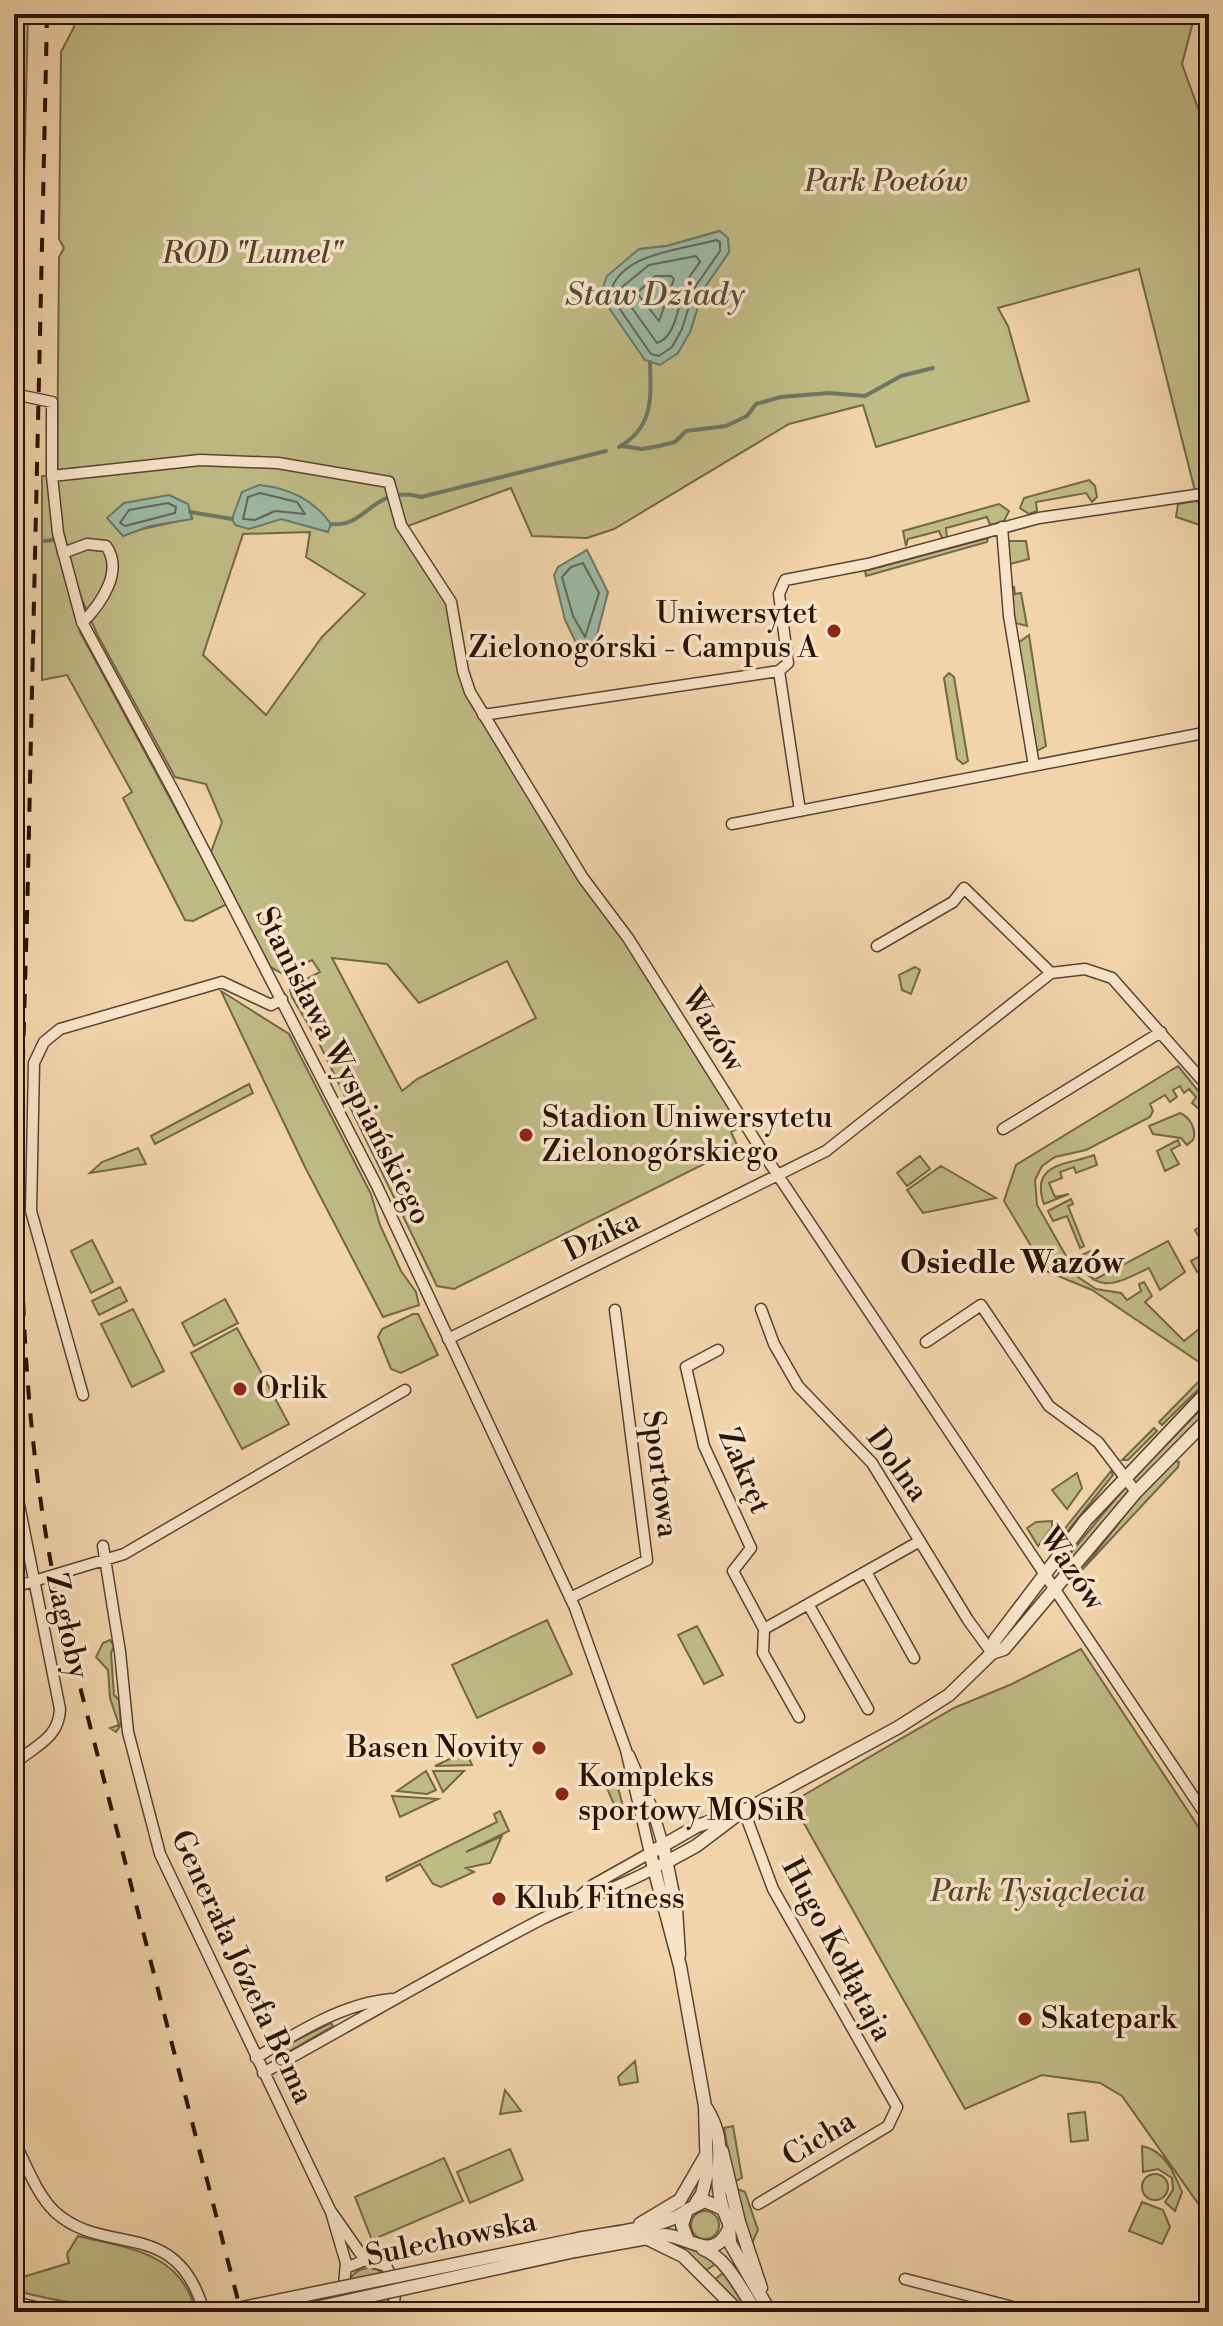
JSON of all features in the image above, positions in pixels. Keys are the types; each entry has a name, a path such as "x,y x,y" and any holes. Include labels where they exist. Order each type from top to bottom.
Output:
{"street":[{"name":"Stanisława Wyspiańskiego","path":"14,394 52,402 52,476 63,553 82,623 282,999 382,1197 570,1598 626,1750 652,1808 676,1909 680,1966"},
{"name":"Wazów","path":"52,476 200,460 278,463 390,484 393,502 407,537 451,602 463,671 483,715 583,878 628,938 777,1176 1044,1573 1056,1586 1209,1820"},
{"path":"483,715 779,671 788,663 779,594 785,580 868,564 1002,527 1079,510 1209,493"},
{"path":"1002,527 1009,616 1034,766"},
{"path":"63,553 97,544 106,546 112,557 112,578 82,623"},
{"path":"779,671 800,811"},
{"path":"732,824 1209,732"},
{"path":"877,946 953,902 964,888 1051,973 1085,969 1112,978 1209,1088"},
{"name":"Dzika","path":"448,1339 777,1176 846,1137 1051,973"},
{"path":"83,1395 31,1211 33,1076 38,1052 44,1042 60,1029 222,982 271,1005 282,999"},
{"path":"1003,1129 1161,1032"},
{"path":"926,1342 981,1305 1049,1406 1098,1442 1136,1492"},
{"name":"Dolna","path":"761,1309 774,1344 798,1386 860,1447 992,1653"},
{"name":"Sportowa","path":"570,1598 647,1560 615,1310"},
{"name":"Zakręt","path":"718,1350 686,1367 704,1446 751,1548 733,1571 764,1629"},
{"path":"14,1587 105,1561 198,1512 405,1390"},
{"path":"992,1653 995,1640 1044,1573 1124,1476 1209,1390"},
{"path":"263,2073 392,1999 569,1906 599,1897 667,1862 742,1812 924,1712 949,1695 992,1653 1004,1649 1136,1492 1209,1418"},
{"name":"Zagłoby","path":"14,1480 31,1580 42,1609 59,1720 50,1737 14,1764"},
{"path":"799,1717 763,1653 764,1629 920,1541"},
{"name":"Generała Józefa Bema","path":"103,1546 120,1652 128,1732 150,1822 169,1876 330,2210 365,2260 378,2262 393,2275 397,2296 393,2312"},
{"path":"866,1572 914,1658"},
{"path":"808,1604 868,1709"},
{"name":"Stanisława Wyspiańskiego","path":"626,1750 653,1869 680,1966 705,2106 705,2183 691,2207"},
{"path":"569,1906 593,1885 697,1826 742,1812"},
{"name":"Hugo Kołłątaja","path":"742,1812 773,1889 897,2107"},
{"path":"256,2058 334,2015 371,2001 392,1999"},
{"name":"Stanisława Wyspiańskiego","path":"705,2106 717,2124 722,2151 719,2194 723,2209"},
{"name":"Cicha","path":"758,2204 888,2126 897,2107"},
{"path":"14,2141 55,2212 87,2229 145,2243 162,2251 191,2281 204,2312"},
{"path":"722,2151 763,2299"},
{"path":"706,2155 680,2200 641,2232 683,2256 739,2312"},
{"path":"756,2312 713,2253 688,2241 682,2225 691,2207 710,2202 723,2209 730,2243 770,2312"},
{"name":"Sulechowska","path":"223,2312 641,2232 691,2207"},
{"name":"Generała Józefa Bema","path":"330,2210 346,2268 342,2290 352,2312"},
{"path":"700,2248 717,2245 728,2231"},
{"name":"Sulechowska","path":"641,2232 676,2236 688,2241"},
{"name":"Sulechowska","path":"297,2312 574,2245"},
{"path":"346,2268 365,2260"},
{"path":"905,2279 1032,2312"},
{"path":"14,2303 52,2312"}],"green space":[{"path":"14,14 28,14 19,389 14,388"},
{"path":"74,14 1195,14 1182,64 1209,139 1209,492 1196,495 1139,269 998,308 1008,326 1029,401 876,447 863,405 789,424 614,529 587,538 532,536 511,488 405,527 452,603 468,692 594,896 624,932 742,1126 731,1132 738,1147 454,1289 437,1286 318,1041 292,997 290,990 293,986 320,972 312,960 283,974 270,967 211,852 222,822 206,784 175,777 97,634 79,593 62,530 57,481 59,257 64,248 59,239 61,52 74,27","holes":["719,231 729,252 703,290 690,332 645,360 635,342 639,249 667,246","124,503 188,504 192,518 134,531 116,512","310,532 306,557 365,594 322,637 266,715 203,655 243,534","332,958 387,964 419,1003 507,961 536,1018 417,1079 402,1091"]},
{"path":"14,404 19,405 14,496"},
{"path":"42,476 50,476 80,632 227,904 193,921 185,920 123,798 132,792 67,675 42,680"},
{"path":"1089,480 1095,486 1097,497 1092,502 1086,493 1036,502 1037,511 1029,514 1020,508 1024,498"},
{"path":"1196,501 1206,505 1209,528 1176,517 1178,504"},
{"path":"999,504 1009,511 1004,521 990,525 987,517 946,528 947,538 942,538 939,531 908,539 906,546 903,531"},
{"path":"988,538 987,542 866,576 865,571"},
{"path":"1007,541 1026,541 1029,559 1010,564 1010,585"},
{"path":"1010,587 1014,587 1015,594 1021,593 1027,626 1015,623"},
{"path":"1029,635 1046,746 1037,751 1018,643"},
{"path":"949,673 954,677 968,761 963,764 957,759 944,678"},
{"path":"915,967 920,970 911,994 902,990 899,975"},
{"path":"221,991 289,1034 371,1194 380,1225 401,1271 416,1292 419,1305 383,1317 305,1167"},
{"path":"1178,1066 1209,1104 1209,1118 1192,1103 1196,1097 1189,1089 1184,1093 1180,1086 1173,1090 1177,1097 1170,1102 1165,1095 1150,1104 1153,1111 1150,1117 1086,1150 1055,1157 1042,1166 1035,1180 1037,1205 1078,1277 1096,1289 1121,1293 1127,1300 1141,1291 1139,1284 1144,1282 1152,1296 1145,1302 1184,1341 1209,1321 1209,1358 1202,1364 1092,1290 1046,1271 1004,1201 1016,1165"},
{"path":"249,1084 253,1093 155,1144 151,1136"},
{"path":"1180,1113 1193,1128 1193,1140 1187,1145 1181,1138 1153,1134 1149,1126"},
{"path":"1178,1140 1180,1145 1171,1150 1179,1164 1165,1171 1157,1151"},
{"path":"138,1148 146,1164 90,1173 102,1162"},
{"path":"1094,1155 1097,1165 1076,1173 1074,1167 1060,1172 1062,1178 1049,1183 1055,1197 1069,1194 1044,1204 1041,1190 1047,1173 1063,1164"},
{"path":"920,1156 930,1169 907,1186 897,1173"},
{"path":"941,1166 996,1198 923,1213 907,1190"},
{"path":"1071,1199 1073,1204 1068,1206 1084,1246 1080,1248 1067,1216 1053,1221 1048,1211"},
{"path":"1209,1222 1209,1263 1197,1272 1191,1261 1207,1252 1195,1230"},
{"path":"92,1240 113,1282 91,1293 71,1251"},
{"path":"1168,1241 1185,1272 1160,1290 1149,1268 1117,1282 1095,1280"},
{"path":"1095,1249 1100,1259 1086,1267 1094,1279 1075,1258"},
{"path":"120,1287 127,1301 99,1315 92,1301"},
{"path":"225,1299 238,1323 194,1346 182,1323"},
{"path":"133,1309 164,1371 132,1387 101,1324"},
{"path":"418,1314 438,1355 401,1373 391,1369 378,1337 382,1329"},
{"name":"Orlik","path":"237,1328 289,1424 242,1449 191,1353"},
{"path":"1209,1371 1209,1379 1162,1425 1159,1422"},
{"path":"1209,1401 1209,1409 1128,1492 1072,1559 1068,1556 1132,1479"},
{"path":"1154,1428 1157,1431 1128,1460 1122,1460"},
{"path":"1175,1461 1179,1462 1178,1467 1081,1571 1138,1499"},
{"path":"1111,1471 1113,1475 1057,1544 1054,1542"},
{"path":"1077,1473 1082,1488 1067,1509 1052,1490"},
{"path":"1052,1521 1052,1527 1038,1546 1027,1528 1036,1522"},
{"path":"547,1620 572,1674 477,1718 452,1665"},
{"path":"697,1626 723,1675 704,1684 678,1635"},
{"path":"110,1640 114,1646 111,1653 114,1695 119,1700 121,1725 116,1732 110,1728 119,1725 110,1698 108,1670 96,1657 103,1643"},
{"name":"Park Tysiąclecia","path":"1081,1649 1209,1843 1209,2219 1122,2096 1100,2083 1042,2075 965,2109 792,1802 954,1708 1012,1684"},
{"path":"466,1751 472,1765 435,1766"},
{"path":"426,1771 436,1790 427,1794 397,1791"},
{"path":"433,1771 464,1771 443,1792"},
{"path":"612,1779 616,1780 625,1814 620,1819 613,1813 617,1811 606,1786"},
{"path":"392,1796 438,1799 400,1817"},
{"path":"500,1811 509,1831 466,1852 502,1836 490,1863 466,1868 474,1872 441,1887 433,1884 420,1864 387,1881 386,1877 497,1822 494,1814"},
{"path":"331,2023 333,2026 288,2052 285,2046"},
{"path":"635,2061 638,2082 620,2085 618,2077"},
{"path":"505,2090 521,2111 500,2114"},
{"path":"1085,2112 1088,2140 1071,2142 1068,2114"},
{"path":"733,2126 742,2178 734,2182 724,2128"},
{"path":"1142,2146 1162,2157 1175,2177 1182,2192 1175,2211 1165,2202 1173,2190 1172,2178 1158,2169 1143,2172"},
{"path":"510,2149 523,2180 470,2203 457,2172"},
{"path":"444,2158 463,2201 372,2240 355,2197"},
{"path":"1155,2174 1164,2178 1168,2187 1164,2196 1155,2200 1146,2196 1142,2187 1146,2178"},
{"path":"735,2188 745,2192 758,2230 749,2243"},
{"path":"1142,2202 1163,2210 1170,2227 1162,2244 1129,2231"},
{"path":"705,2211 715,2215 719,2225 715,2235 705,2239 695,2235 691,2225 695,2215"},
{"path":"78,2236 131,2249 162,2263 186,2287 194,2305 148,2308 103,2306 14,2290 23,2287 20,2278 69,2263 67,2254"},
{"path":"671,2239 708,2255 717,2263 705,2271 672,2244"},
{"path":"369,2268 384,2275 391,2290 384,2305 369,2312 354,2305 347,2290 354,2275"},
{"path":"723,2273 750,2312 745,2312 714,2280"}],"water":[{"name":"Staw Dziady","path":"720,231 728,238 729,252 703,290 690,332 678,353 660,365 645,360 600,295 607,276 639,249 667,246"},
{"path":"259,485 290,492 309,502 331,524 328,532 281,519 249,529 235,525 232,519 242,492"},
{"path":"169,495 188,504 192,519 150,526 123,536 107,518 124,503"},
{"path":"587,550 608,592 592,654 588,656 582,655 565,620 554,575 558,567"}],"waterway":[{"path":"619,447 639,430 644,421 650,399 650,362"},
{"path":"622,446 642,449 675,442 686,431 726,426 747,416 756,404 781,397 829,393 865,396 901,376 933,368"},
{"path":"331,524 354,520 391,496 421,497 606,451"},
{"path":"190,512 232,519"},
{"path":"14,537 20,539"},
{"path":"44,541 53,540"}],"railway":[{"path":"47,14 21,1154 25,1337 32,1428 61,1613 241,2312"}],"place":[{"name":"Uniwersytet Zielonogórski - Campus A","path":"834,631"},
{"name":"Stadion Uniwersytetu Zielonogórskiego","path":"526,1135"},
{"name":"Orlik","path":"240,1389"},
{"name":"Basen Novity","path":"539,1748"},
{"name":"Kompleks sportowy MOSiR","path":"562,1794"},
{"name":"Klub Fitness","path":"499,1899"},
{"name":"Skatepark","path":"1025,2019"}],"district":[{"name":"Osiedle Wazów","path":"1012,1263"}],"park label":[{"name":"Park Poetów","path":"886,182"},
{"name":"ROD \"Lumel\"","path":"252,254"}]}
